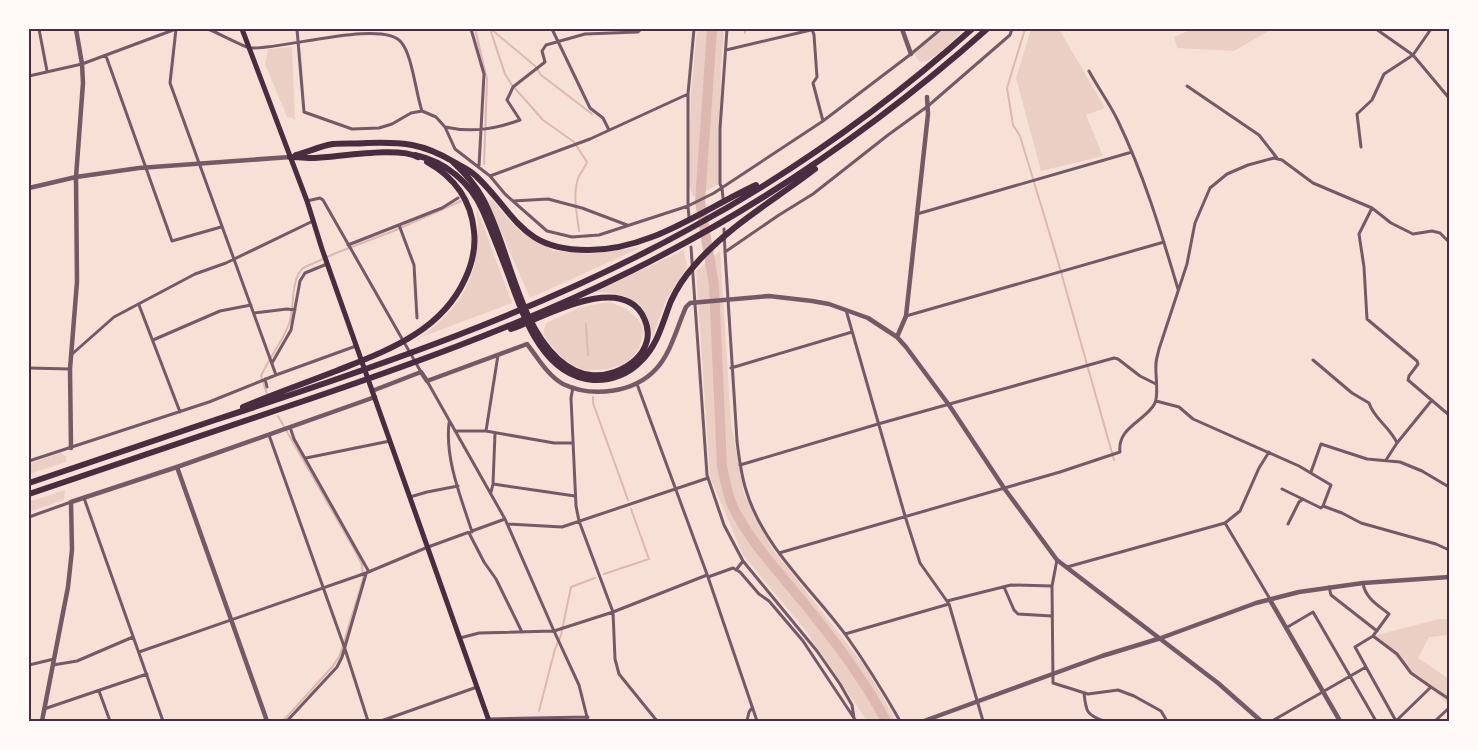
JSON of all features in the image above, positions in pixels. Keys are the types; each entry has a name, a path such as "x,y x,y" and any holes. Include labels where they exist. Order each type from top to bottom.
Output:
{"highway":[{"path":"29,483 414,351 508,315 599,275 693,228 720,208 781,174 876,107 972,29"},
{"path":"290,157 314,158 377,153 415,155 429,158 444,166 467,184 476,196 533,334 552,360 572,374 586,379 607,380 619,376 636,366 651,349 672,299 682,282 695,264 727,230 873,123 940,70 987,29"},
{"path":"29,494 361,382 540,315 632,270 721,222 799,175 873,123"},
{"path":"290,157 331,144 411,143 444,156 477,177 512,218 529,234 544,243 562,249 599,250 627,244 657,234 691,217 720,208"},
{"path":"189,429 354,364 407,340 439,317 458,294 469,271 474,243 472,221 468,206 461,191 443,172 415,155"},
{"path":"452,161 470,178 482,197 527,311 539,335 559,360 584,374 600,375 616,372 637,359 648,339 647,325 641,312 629,302 617,298 591,299 540,315"}],"main road":[{"path":"242,29 307,201 356,346 489,720"}],"street":[{"path":"38,29 47,71"},
{"path":"71,448 70,369 76,282 76,177 83,83 76,29"},
{"path":"29,76 82,64 176,29 170,83 276,375"},
{"path":"208,29 249,48 356,34 384,34 394,37 401,41 408,53 422,111"},
{"path":"297,29 304,112 352,130 379,128 392,124 411,113 422,111 436,117 445,127 455,149 479,166 513,201 547,231 572,237 599,235 690,205 722,188 823,120 941,29"},
{"path":"471,29 484,74 479,166"},
{"path":"552,29 590,108 603,118 609,130"},
{"path":"445,127 460,130 482,130 520,120 507,100 513,87 545,62 542,51 546,45 585,34 638,32 641,29"},
{"path":"691,217 688,94 694,29"},
{"path":"723,198 720,184 720,130 727,29"},
{"path":"726,50 812,29 817,77 813,83 823,120"},
{"path":"902,29 911,54"},
{"path":"725,252 813,194 928,106 1010,35 1012,29"},
{"path":"1376,29 1412,56 1449,98"},
{"path":"1361,147 1357,114 1372,100 1384,74 1412,56 1431,29"},
{"path":"106,56 172,242 222,227"},
{"path":"1088,72 1117,119 1132,152 1147,190 1178,289"},
{"path":"1187,86 1259,135 1278,159"},
{"path":"490,176 572,146 688,94"},
{"path":"897,337 906,316 928,106 927,97"},
{"path":"916,214 1132,152"},
{"path":"29,188 76,177 146,167 290,157"},
{"path":"779,553 1060,472 1120,452 1119,446 1124,434 1150,410 1156,401 1156,362 1187,264 1195,223 1210,188 1232,172 1248,165 1274,158 1282,160 1313,182 1372,208 1390,223 1413,234 1440,233 1449,242"},
{"path":"307,201 320,198 323,200 491,492 580,685 588,719 489,720"},
{"path":"348,245 442,208 458,198"},
{"path":"513,201 548,199 580,207 627,225"},
{"path":"1372,208 1359,234 1364,267 1367,319 1417,362 1418,364 1408,380 1449,415"},
{"path":"71,355 114,317 195,274 226,263 314,221"},
{"path":"399,226 414,266 417,318"},
{"path":"727,230 725,252 726,300 740,465 746,491 754,511 779,553 845,634 872,673 900,721"},
{"path":"906,316 1164,242"},
{"path":"691,247 700,362 702,420 708,478 724,525 743,561 817,651 840,684 852,705 855,719"},
{"path":"271,363 291,330 300,281 305,273 327,262"},
{"path":"427,382 527,344 552,375 573,387 589,392 606,392 637,384 656,369 668,351 686,307 690,303 695,302 769,296 812,301 868,318 897,337 906,347 949,405 1004,488 1057,560 1218,683 1262,721"},
{"path":"139,304 180,412"},
{"path":"153,340 220,311 251,305"},
{"path":"254,313 294,310"},
{"path":"846,310 920,563 948,602 983,721"},
{"path":"731,368 852,332"},
{"path":"29,461 180,412 356,346"},
{"path":"486,430 498,354"},
{"path":"740,465 878,424 1118,359 1140,376 1156,384"},
{"path":"1313,360 1352,393 1369,403 1372,413 1385,424 1397,443"},
{"path":"29,368 70,369"},
{"path":"372,391 421,372"},
{"path":"265,379 267,387"},
{"path":"637,384 707,576 757,721"},
{"path":"573,387 571,398 575,496 579,521 613,612 615,659 619,674 657,721"},
{"path":"29,517 375,397"},
{"path":"1386,460 1397,443 1432,400"},
{"path":"1156,401 1179,407 1193,419 1311,472 1331,485 1323,506"},
{"path":"449,421 450,453 471,532 484,562 496,579 522,632"},
{"path":"287,721 337,667 345,649 367,573 289,428"},
{"path":"455,431 486,430 554,443 573,443"},
{"path":"491,492 495,433"},
{"path":"269,434 345,649 368,721"},
{"path":"306,458 390,441"},
{"path":"1311,472 1321,444 1367,459 1400,462 1422,471 1449,487"},
{"path":"1067,567 1225,523 1240,510 1269,452"},
{"path":"177,467 267,721"},
{"path":"507,524 562,527 708,478"},
{"path":"493,484 575,496"},
{"path":"410,497 458,486"},
{"path":"1282,488 1321,508 1323,506 1342,512 1362,523 1436,544 1449,550"},
{"path":"84,498 163,721"},
{"path":"1288,524 1299,502 1304,499"},
{"path":"42,721 68,587 72,550 71,502"},
{"path":"139,652 359,576 428,547 505,519"},
{"path":"1225,523 1340,721"},
{"path":"1057,560 1052,586 1053,683 1084,693 1098,694 1118,690 1134,696 1161,711 1167,721"},
{"path":"736,570 743,561"},
{"path":"460,638 478,633 554,631 613,612 733,568 740,572 759,594 769,601 803,641 855,719"},
{"path":"924,721 1102,656 1160,638 1219,616 1299,592 1363,583 1449,577"},
{"path":"1363,583 1367,596 1389,614 1373,636 1355,647 1396,721 1431,687"},
{"path":"845,634 948,602 1011,585 1052,586"},
{"path":"1004,587 1014,610 1018,614 1052,616"},
{"path":"1329,587 1330,595 1377,631"},
{"path":"1286,628 1313,612 1376,721"},
{"path":"1373,636 1397,654 1411,673 1449,700"},
{"path":"53,665 77,661 134,637"},
{"path":"29,666 55,659"},
{"path":"1272,721 1366,667"},
{"path":"44,709 147,674"},
{"path":"381,721 477,687"},
{"path":"99,691 110,721"},
{"path":"1084,693 1087,712 1090,716 1104,721"},
{"path":"747,721 752,708"},
{"path":"1435,721 1449,708"}],"shaded area":[{"path":"697,29 724,29 721,70 720,184 693,197 688,183 691,93"},
{"path":"944,29 964,29 937,54 920,62 914,54"},
{"path":"1031,29 1059,29 1105,108 1086,115 1103,156 1041,171 1016,78"},
{"path":"1192,29 1272,29 1234,51 1177,48 1174,37"},
{"path":"292,47 295,119 287,117 265,64 268,49"},
{"path":"492,199 521,232 554,251 588,254 642,247 530,298 488,201"},
{"path":"476,206 512,303 419,338 450,311 461,297 469,281 477,247"},
{"path":"684,250 687,268 667,298 652,338 647,315 642,307 627,297 618,294 595,292"},
{"path":"720,251 731,422 744,494 772,548 867,669 896,721 867,721 806,631 743,555 710,477 696,271"},
{"path":"609,302 628,311 643,326 640,345 636,352 631,358 616,367 584,370 575,366 555,350 543,334 546,323 581,307"},
{"path":"60,453 66,456 66,462 29,474 29,464"},
{"path":"65,490 64,500 29,512 29,502"},
{"path":"1439,619 1449,619 1449,635 1429,637 1418,658 1449,679 1449,705 1373,636"}],"waterway":[{"path":"475,29 487,79 484,164"},
{"path":"490,29 505,74 512,85 543,120 574,142 587,162 579,176 576,189 579,231"},
{"path":"491,29 535,66 541,75 592,114"},
{"path":"712,29 700,202 714,285 722,466 726,487 733,507 748,532 836,644 868,690 886,721"},
{"path":"1025,29 1007,88 1013,125 1020,136 1057,258 1114,460"},
{"path":"267,394 261,376 289,324 294,287 303,268 461,201"},
{"path":"586,324 588,355"},
{"path":"593,397 593,403 628,500"},
{"path":"278,416 354,549 362,565 363,579 340,655 333,666 283,721"},
{"path":"604,574 649,559 631,509"},
{"path":"539,711 555,649 561,635 571,587 595,578"}]}
